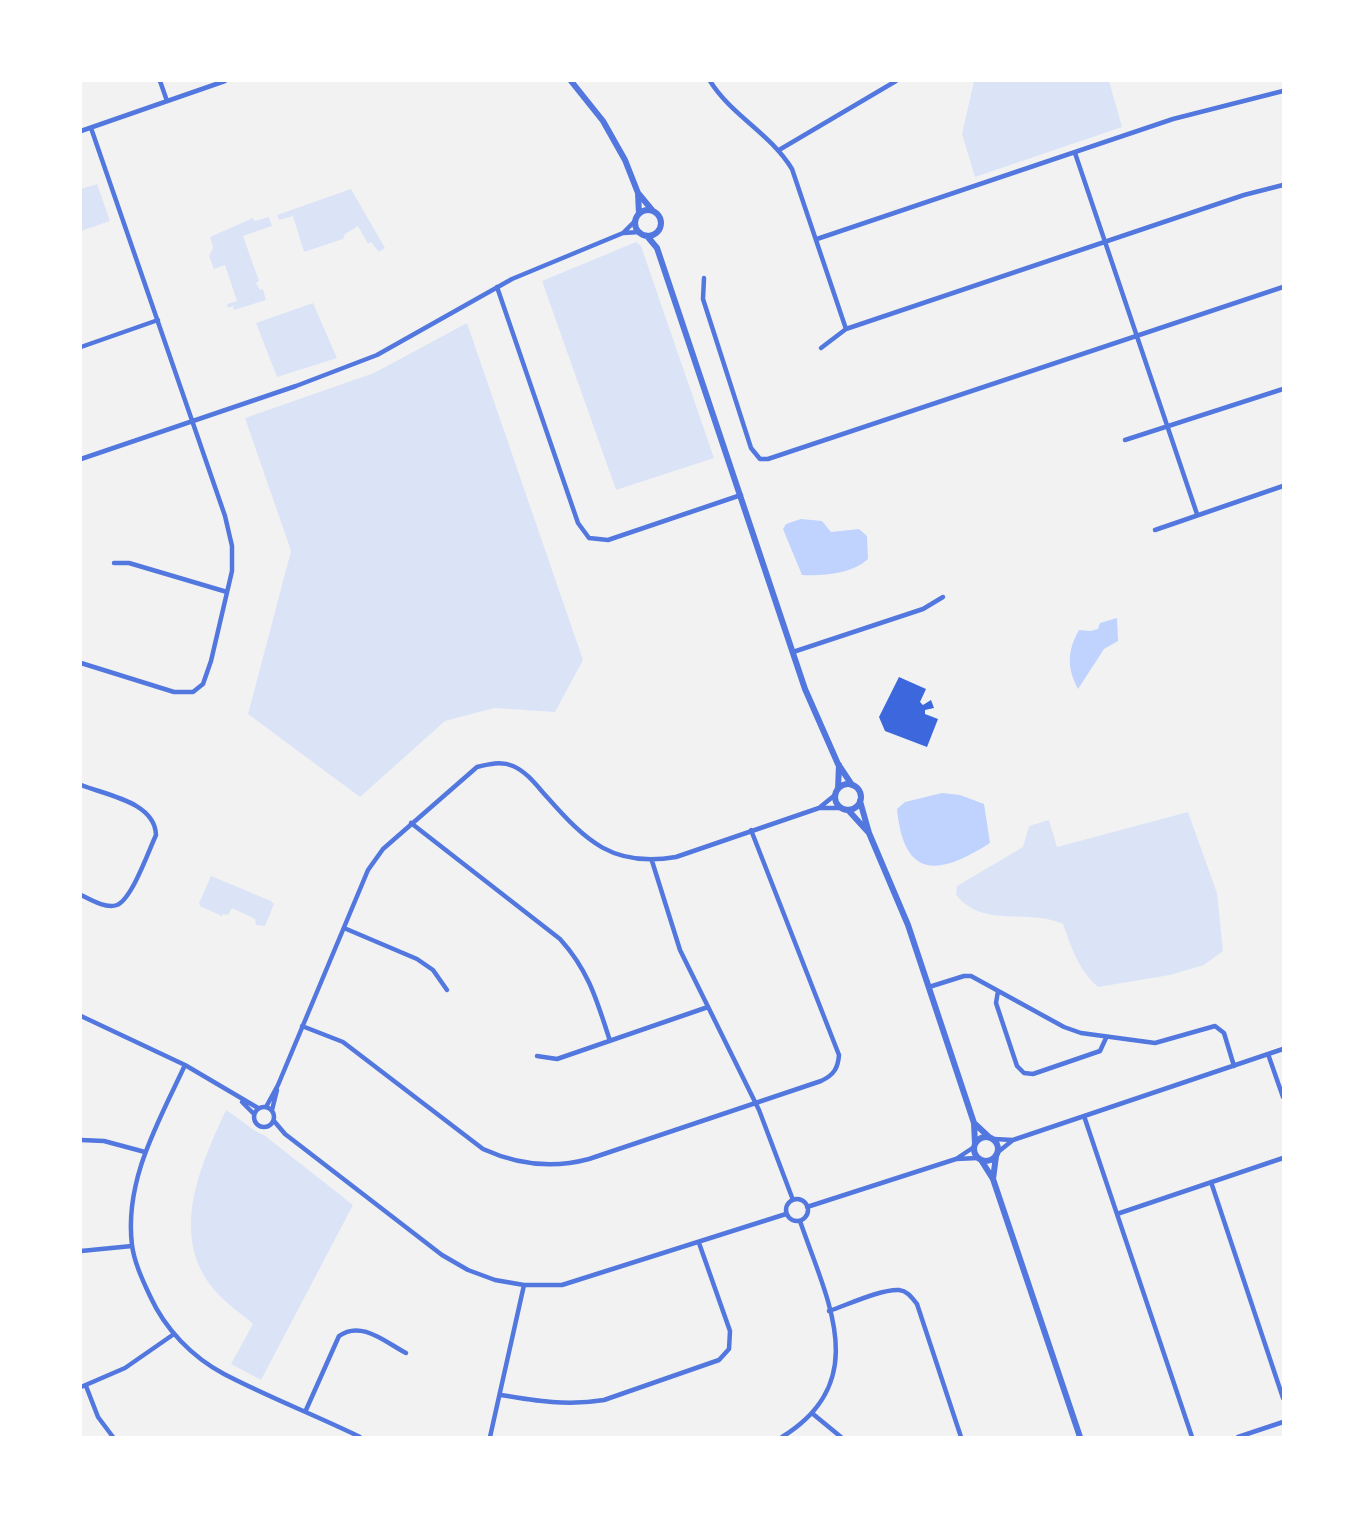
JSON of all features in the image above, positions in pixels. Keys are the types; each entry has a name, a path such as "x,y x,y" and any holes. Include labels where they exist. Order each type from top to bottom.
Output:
{"street":[{"path":"160,81 167,101"},
{"path":"81,131 225,81"},
{"path":"570,81 603,122 618,147 638,193 661,219 657,248"},
{"path":"710,81 725,103 779,150 797,179 846,329"},
{"path":"779,150 896,81"},
{"path":"817,239 1194,113 1283,91"},
{"path":"81,663 174,692 193,692 203,684 211,662 232,571 232,546 158,320 91,128"},
{"path":"1075,153 1197,514"},
{"path":"821,348 846,329 1248,194 1283,185"},
{"path":"623,233 639,214 638,193"},
{"path":"639,214 652,210"},
{"path":"635,221 640,232"},
{"path":"647,236 659,231"},
{"path":"81,459 296,386 377,355 497,287 623,233 640,232 647,236 657,248 808,696 838,764 860,793 869,833 898,900 974,1123 974,1146 979,1159 993,1179 1080,1437"},
{"path":"704,278 703,298 751,448 760,459 778,457 1283,287"},
{"path":"497,287 578,523 589,538 608,540 741,495"},
{"path":"81,347 158,320"},
{"path":"1125,440 1283,389"},
{"path":"1155,530 1283,486"},
{"path":"114,563 129,563 227,592"},
{"path":"793,652 923,609 943,597"},
{"path":"266,1107 278,1085 368,870 383,849 477,767 504,764 523,772 579,833 603,849 630,858 652,861 676,856 819,808 855,808 860,801"},
{"path":"838,764 836,792 844,809 869,833"},
{"path":"81,785 140,808 156,826 156,835 131,889 121,902 115,906 102,905 81,896"},
{"path":"819,808 844,785 852,785"},
{"path":"411,823 560,939 589,978 610,1041"},
{"path":"302,1026 344,1042 454,1129 483,1149 508,1160 537,1165 567,1165 829,1078 838,1068 838,1055 751,830"},
{"path":"652,861 680,950 755,1103 793,1200"},
{"path":"345,928 417,959 433,970 447,990"},
{"path":"929,987 964,975 974,978 1064,1027 1106,1038 1155,1043 1215,1026 1224,1034 1234,1066"},
{"path":"998,991 996,1003 1017,1066 1024,1073 1033,1074 1101,1052 1106,1038"},
{"path":"537,1056 557,1059 708,1007"},
{"path":"81,1016 186,1065 258,1108 266,1107 272,1110"},
{"path":"807,1207 956,1159 987,1161 1013,1140 1283,1049"},
{"path":"1268,1054 1283,1097"},
{"path":"186,1065 146,1152 134,1198 132,1246 142,1279 156,1311 189,1350 223,1374 306,1410 360,1437"},
{"path":"278,1085 272,1110 274,1121 285,1134 442,1255 468,1270 495,1280 524,1285 578,1282 786,1214"},
{"path":"238,1098 254,1114 257,1124 268,1126 285,1134"},
{"path":"254,1114 258,1108"},
{"path":"1084,1116 1192,1437"},
{"path":"268,1126 274,1121"},
{"path":"974,1123 992,1138 997,1154 993,1179"},
{"path":"956,1159 974,1146 980,1138 1013,1140"},
{"path":"81,1140 104,1141 146,1152"},
{"path":"1117,1214 1283,1158"},
{"path":"1211,1182 1283,1398"},
{"path":"793,1200 803,1201 807,1207 807,1214 800,1221 793,1221 786,1214 786,1207 793,1200"},
{"path":"782,1437 813,1414 826,1395 834,1374 838,1352 829,1311 800,1221"},
{"path":"501,1395 543,1403 604,1400 719,1360 729,1349 730,1331 699,1243"},
{"path":"81,1251 132,1246"},
{"path":"490,1437 524,1285"},
{"path":"829,1311 898,1290 910,1294 917,1304 961,1437"},
{"path":"306,1410 339,1336 347,1330 360,1329 406,1353"},
{"path":"113,1437 98,1417 83,1387 125,1368 174,1334"},
{"path":"813,1414 841,1437"},
{"path":"1238,1437 1283,1422"}],"shaded area":[{"path":"974,81 1109,81 1122,127 975,177 962,134"},
{"path":"97,184 110,221 81,231 81,189"},
{"path":"351,189 385,248 379,252 371,242 368,244 358,226 345,234 343,239 304,252 293,216 279,220 277,215"},
{"path":"269,217 272,226 243,236 259,281 256,283 260,290 263,289 266,300 234,310 233,306 228,308 227,304 237,301 225,265 214,269 209,256 213,248 210,237 253,218 255,221"},
{"path":"636,242 641,246 714,458 616,490 542,281"},
{"path":"313,303 337,358 277,377 256,323"},
{"path":"467,323 583,660 555,712 494,708 445,721 360,797 248,714 291,551 245,418 374,373"},
{"path":"1188,812 1217,893 1223,951 1204,965 1170,975 1098,987 1081,966 1063,924 1035,918 979,912 956,895 957,886 1023,847 1029,826 1049,820 1057,847"},
{"path":"211,876 271,901 274,904 265,926 256,925 255,919 232,908 228,915 223,914 222,916 200,906 199,903"},
{"path":"226,1110 264,1135 353,1205 261,1380 231,1364 253,1324 218,1294 203,1273 194,1250 191,1227 198,1179"}],"water":[{"path":"801,519 822,521 831,532 859,529 867,536 868,559 846,571 802,575 783,529 786,524"},
{"path":"1117,618 1118,641 1104,649 1078,689 1070,667 1070,660 1072,645 1079,630 1098,629 1100,623"},
{"path":"942,793 960,795 984,804 990,843 955,861 940,865 927,865 916,860 907,849 897,809 905,802"}],"building":[{"path":"899,677 926,689 920,702 923,705 931,700 934,708 925,710 925,714 938,719 927,747 885,731 879,717"}]}
